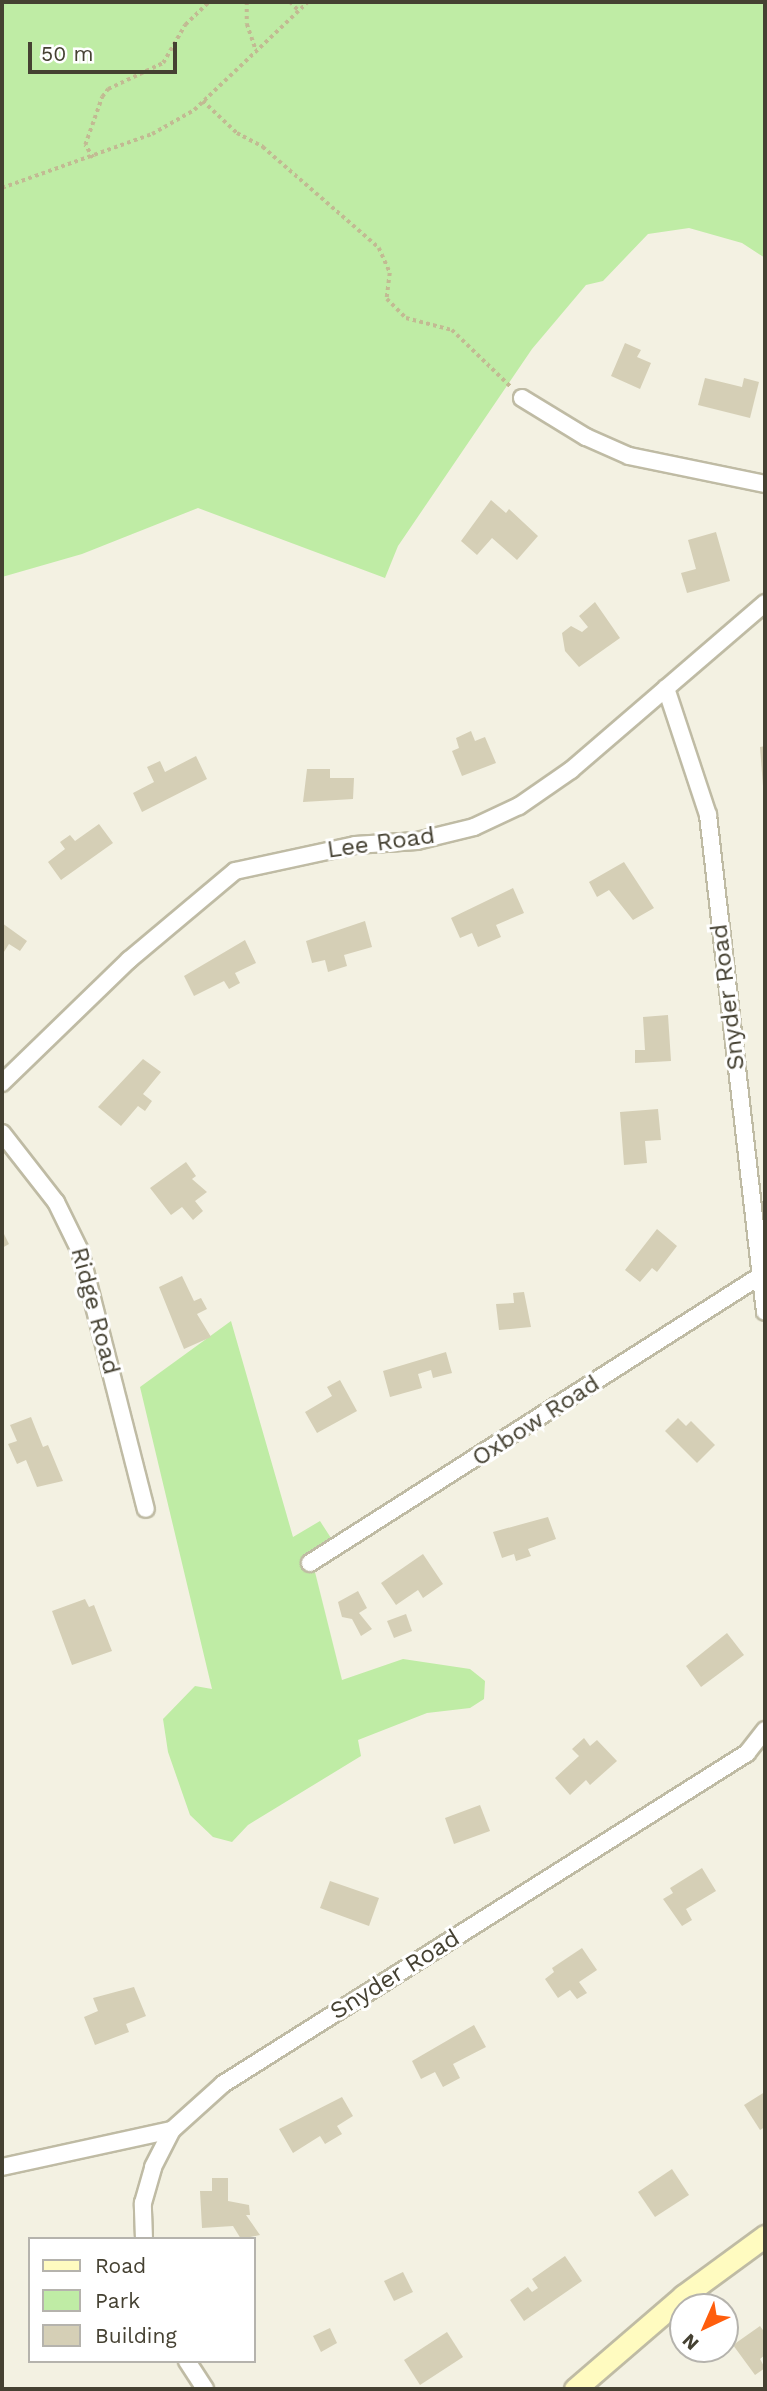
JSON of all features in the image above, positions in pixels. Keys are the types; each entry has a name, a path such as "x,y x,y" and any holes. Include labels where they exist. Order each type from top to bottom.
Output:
{"main road":[{"path":"575,2389 683,2296 765,2236"}],"street":[{"path":"522,398 586,437 629,456 765,484"},
{"name":"Lee Road","path":"2,1083 129,960 235,871 295,855 417,841 474,827 519,806 571,770 765,603"},
{"name":"Snyder Road","path":"666,688 708,815 765,1311"},
{"name":"Ridge Road","path":"2,1133 56,1202 80,1251 146,1509"},
{"name":"Oxbow Road","path":"310,1563 761,1276"},
{"name":"Snyder Road","path":"2,2167 172,2130 223,2084 747,1754 765,1730"},
{"path":"144,2237 143,2203 153,2167 172,2130"},
{"path":"188,2363 205,2389"}],"path":[{"path":"93,158 85,145 102,97 108,89 163,63 185,25 209,2"},
{"path":"247,2 247,24 256,51"},
{"path":"290,2 299,10"},
{"path":"2,188 152,135 203,102 308,2"},
{"path":"203,102 237,133 263,147 379,248 390,273 387,299 406,318 452,330 522,398"}],"green space":[{"path":"2,2 765,2 765,258 742,243 689,228 648,234 603,281 586,285 532,349 398,546 385,578 198,508 82,554 2,577"},
{"path":"231,1321 293,1537 320,1521 340,1552 314,1568 342,1680 403,1659 470,1669 485,1681 484,1699 470,1708 427,1713 358,1740 361,1756 248,1825 232,1842 213,1837 190,1815 168,1752 163,1719 195,1686 212,1689 140,1387"}],"building":[{"path":"625,343 641,350 637,357 651,363 640,389 611,376"},
{"path":"705,378 742,387 744,378 759,382 750,418 698,405"},
{"path":"491,500 506,513 509,509 538,536 517,560 492,538 477,555 461,541"},
{"path":"716,532 730,581 687,593 681,573 696,569 688,540"},
{"path":"595,602 620,638 579,667 565,651 562,633 571,626 582,632 588,627 579,616"},
{"path":"471,731 475,741 485,737 496,763 462,776 452,751 459,748 456,738"},
{"path":"765,746 765,786 763,786 760,747"},
{"path":"196,756 207,779 142,812 133,793 154,782 147,767 160,761 165,772"},
{"path":"307,769 330,769 330,778 354,778 353,799 303,802"},
{"path":"99,824 113,843 61,880 48,862 65,849 60,842 70,835 75,841"},
{"path":"624,862 654,908 633,920 609,890 597,897 589,882"},
{"path":"513,888 524,913 496,925 501,937 478,947 472,933 460,938 451,918"},
{"path":"365,921 372,947 344,955 347,966 328,972 325,960 312,963 306,941"},
{"path":"2,923 27,941 20,951 9,944 2,955"},
{"path":"245,940 256,963 235,973 240,983 229,989 224,981 194,996 184,976"},
{"path":"668,1015 671,1061 635,1063 635,1050 645,1050 643,1017"},
{"path":"143,1059 161,1072 143,1094 152,1101 145,1111 138,1106 121,1126 98,1107"},
{"path":"658,1109 661,1140 645,1141 647,1163 624,1165 620,1112"},
{"path":"186,1162 196,1176 192,1179 207,1192 195,1201 203,1211 193,1220 182,1207 171,1215 150,1188"},
{"path":"657,1229 677,1246 657,1272 652,1268 640,1282 625,1270"},
{"path":"2,1230 9,1244 2,1248"},
{"path":"182,1276 194,1301 201,1298 207,1309 197,1314 211,1337 184,1349 159,1287"},
{"path":"524,1292 531,1327 499,1330 496,1304 514,1303 513,1293"},
{"path":"446,1352 452,1373 433,1378 431,1370 418,1374 422,1388 390,1397 383,1371"},
{"path":"340,1380 357,1411 317,1433 305,1412 332,1396 327,1387"},
{"path":"31,1417 43,1447 48,1445 63,1481 37,1487 26,1460 17,1464 8,1444 17,1441 10,1425"},
{"path":"678,1418 686,1426 691,1421 715,1445 697,1463 665,1431"},
{"path":"548,1517 556,1539 528,1549 531,1556 516,1561 514,1554 502,1558 493,1532"},
{"path":"423,1554 443,1584 423,1598 418,1590 396,1605 381,1583"},
{"path":"358,1591 367,1608 359,1613 372,1629 361,1636 352,1619 342,1617 338,1602"},
{"path":"85,1599 89,1607 94,1605 112,1651 72,1665 52,1611"},
{"path":"406,1614 412,1631 394,1638 387,1621"},
{"path":"727,1633 744,1655 701,1687 686,1666"},
{"path":"584,1738 590,1746 597,1740 617,1761 590,1785 586,1780 570,1795 555,1778 579,1756 572,1749"},
{"path":"480,1805 490,1831 454,1844 445,1818"},
{"path":"702,1868 716,1891 686,1909 692,1920 682,1926 663,1899 673,1893 670,1888"},
{"path":"330,1881 379,1898 369,1926 320,1908"},
{"path":"582,1948 597,1970 579,1982 587,1993 577,1999 570,1990 558,1998 545,1979 554,1972 552,1968"},
{"path":"134,1987 146,2016 126,2024 129,2032 95,2045 84,2017 98,2011 93,1998"},
{"path":"474,2025 486,2047 453,2064 460,2078 443,2087 435,2072 421,2079 412,2061"},
{"path":"765,2092 765,2127 760,2130 744,2105"},
{"path":"342,2097 353,2116 337,2126 342,2134 325,2144 320,2136 293,2153 279,2129"},
{"path":"672,2169 689,2195 655,2217 638,2192"},
{"path":"212,2178 228,2178 228,2201 249,2205 250,2215 246,2215 260,2235 240,2237 233,2226 202,2228 200,2191 212,2191"},
{"path":"565,2256 582,2281 524,2321 510,2300 528,2287 532,2292 538,2288 532,2279"},
{"path":"403,2272 413,2292 394,2301 384,2281"},
{"path":"760,2326 765,2333 765,2355 760,2359 765,2368 755,2375 739,2353 739,2341"},
{"path":"330,2328 337,2343 321,2352 313,2336"},
{"path":"447,2332 463,2357 420,2385 404,2360"}]}
